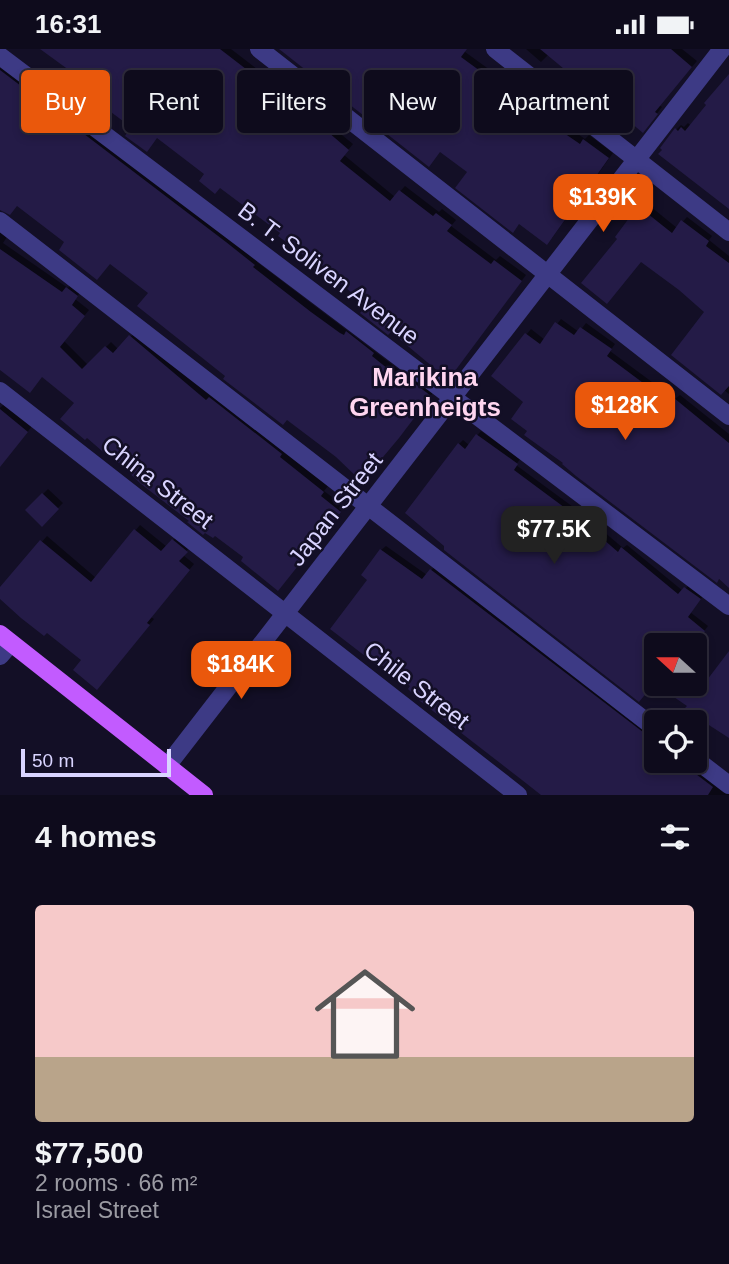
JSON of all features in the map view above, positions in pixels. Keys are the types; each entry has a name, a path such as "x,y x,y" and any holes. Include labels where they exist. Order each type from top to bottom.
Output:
{"main road":[{"path":"4,644 204,795"}],"street":[{"path":"259,49 729,416"},
{"path":"495,49 729,232"},
{"name":"Japan Street","path":"167,766 637,159 712,53"},
{"name":"B. T. Soliven Avenue","path":"0,57 729,605"},
{"path":"0,221 644,720"},
{"name":"China Street","path":"0,391 285,613"},
{"name":"Chile Street","path":"285,613 518,795"},
{"path":"707,768 729,785"}],"building":[{"path":"40,49 220,49 247,70 237,70 237,133 329,133 349,150 340,161 390,201 399,190 433,216 436,213 452,225 447,231 491,264 494,260 522,281 449,379 391,332 388,335 360,313 367,305 341,284 338,288 307,263 310,260 278,236 280,233 220,188 215,194 199,181 204,174 157,138 147,152 125,136 127,133 223,133 223,70 124,70 124,122 110,111 110,70 69,70"},
{"path":"279,49 467,49 461,57 479,70 474,70 474,133 564,133 580,144 583,139 609,158 547,245 519,224 513,233 455,188 467,172 440,152 429,167 386,133 460,133 460,70 364,70 364,116 350,105 350,70 306,70"},
{"path":"540,49 671,49 692,67 655,112 658,114 643,133 633,125 633,70 565,70"},
{"path":"0,70 21,86 21,133 83,133 226,242 255,265 253,267 311,312 340,333 344,335 346,331 406,383 409,379 431,396 362,482 336,457 287,420 283,425 223,379 225,376 137,306 148,293 110,264 97,280 59,250 64,242 17,206 10,215 0,210"},
{"path":"729,74 729,209 658,154 675,128 678,131 681,127 685,131"},
{"path":"638,206 672,233 681,220 709,241 706,246 729,263 729,386 721,395 671,355 704,312 679,290 641,262 607,304 581,283 617,239 615,237"},
{"path":"0,249 62,292 66,287 78,296 72,305 85,316 60,347 82,369 105,346 113,353 129,335 206,400 209,397 282,454 280,457 324,492 321,496 341,512 278,591 241,561 243,557 215,536 213,538 205,533 203,535 110,455 109,457 87,438 85,440 60,419 74,403 42,377 30,393 0,370"},
{"path":"555,322 574,335 580,327 612,349 607,356 670,403 674,398 729,443 729,588 719,579 717,583 576,476 563,463 524,435 527,431 511,419 523,402 491,376 525,333 540,344"},
{"path":"0,409 28,432 0,467"},
{"path":"476,434 518,464 514,470 580,519 618,552 621,547 678,594 684,587 701,599 688,617 705,631 704,633 644,633 644,696 639,702 444,550 444,546 405,513 458,443 465,449"},
{"path":"42,493 59,509 42,527 25,510"},
{"path":"134,529 161,551 172,539 188,552 179,561 190,570 97,690 73,670 81,660 47,633 44,636 21,618 0,599 0,587 40,540 91,582"},
{"path":"380,549 422,579 430,569 644,733 644,773 695,773 713,787 708,795 541,795 420,701 408,689 410,686 380,664 378,666 330,629 367,580 361,575"},
{"path":"729,651 729,738 707,724 707,710 686,710 687,706 674,697 707,697 707,680"}],"district":[{"name":"Marikina Greenheigts","path":"425,392"}]}
